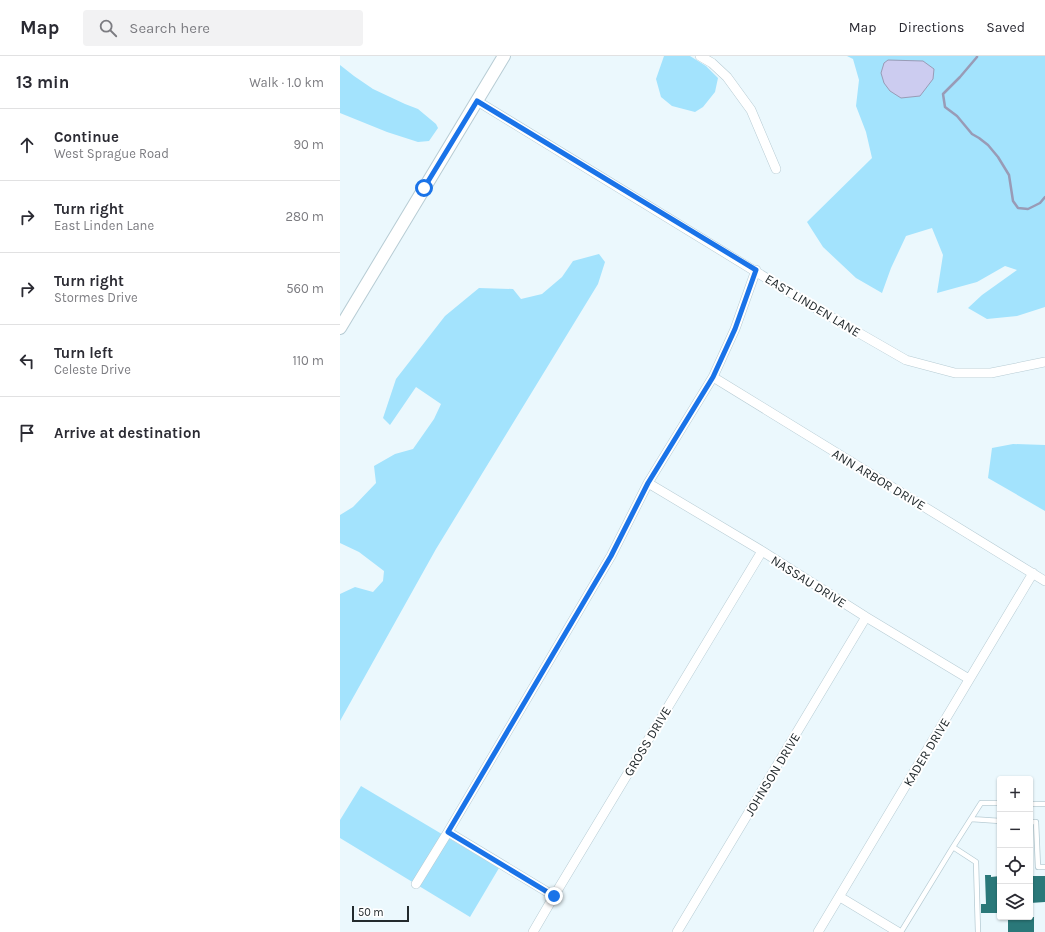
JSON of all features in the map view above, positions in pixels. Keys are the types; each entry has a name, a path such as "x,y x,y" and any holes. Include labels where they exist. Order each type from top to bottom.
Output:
{"street":[{"path":"340,328 504,56"},
{"path":"700,56 712,63 727,77 751,110 776,169"},
{"name":"EAST LINDEN LANE","path":"477,101 756,270 812,306 906,360 955,373 991,373 1045,362"},
{"path":"416,884 611,556 648,483 713,377 735,329 756,270"},
{"name":"ANN ARBOR DRIVE","path":"713,377 1045,581"},
{"name":"NASSAU DRIVE","path":"648,483 970,679"},
{"name":"GROSS DRIVE","path":"533,932 762,551"},
{"name":"KADER DRIVE","path":"818,932 1033,573"},
{"name":"JOHNSON DRIVE","path":"677,932 866,617"},
{"path":"448,832 554,896"},
{"path":"840,897 900,932"}],"lane":[{"path":"900,932 954,848 980,803 997,803"},
{"path":"1033,804 1045,804"},
{"path":"971,819 997,820"},
{"path":"1033,822 1036,822 1038,867 1045,867"},
{"path":"954,848 976,862 978,932"}],"shaded area":[{"path":"664,56 690,56 706,66 718,78 715,92 703,107 695,112 672,106 661,97 656,79"},
{"path":"847,56 1045,56 1045,307 1017,316 987,319 968,308 982,295 1017,270 1005,266 977,282 937,293 943,255 932,228 906,236 891,268 882,293 856,278 823,247 807,222 872,158 866,132 856,106 859,80 853,59"},
{"path":"888,60 923,61 934,69 933,79 920,96 901,98 890,91 884,83 881,73 884,63"},
{"path":"340,65 373,89 418,109 436,124 438,128 429,141 418,142 387,132 340,113"},
{"path":"599,254 605,262 598,284 436,549 340,721 340,594 355,587 373,592 383,581 384,571 359,552 340,543 340,515 353,507 376,483 374,466 395,454 413,449 434,419 441,404 416,387 390,425 383,418 396,379 445,316 479,288 513,289 521,299 542,294 562,277 573,261"},
{"path":"1013,444 1045,445 1045,511 988,478 992,448"},
{"path":"361,786 499,868 470,917 340,838 340,820"}],"building":[{"path":"985,875 991,875 991,877 997,876 997,913 981,913 981,904 986,904"},
{"path":"1033,876 1045,876 1045,902 1033,903"},
{"path":"1034,917 1034,932 1008,932 1008,920 1033,920"}],"waterway":[{"path":"977,56 960,77 943,94 945,107 957,116 972,134 988,145 998,157 1009,175 1013,201 1018,208 1028,209 1040,203 1045,197"}],"route":[{"path":"424,188 477,101 756,270 735,329 707,388 648,483 611,556 448,832 554,896"}]}
